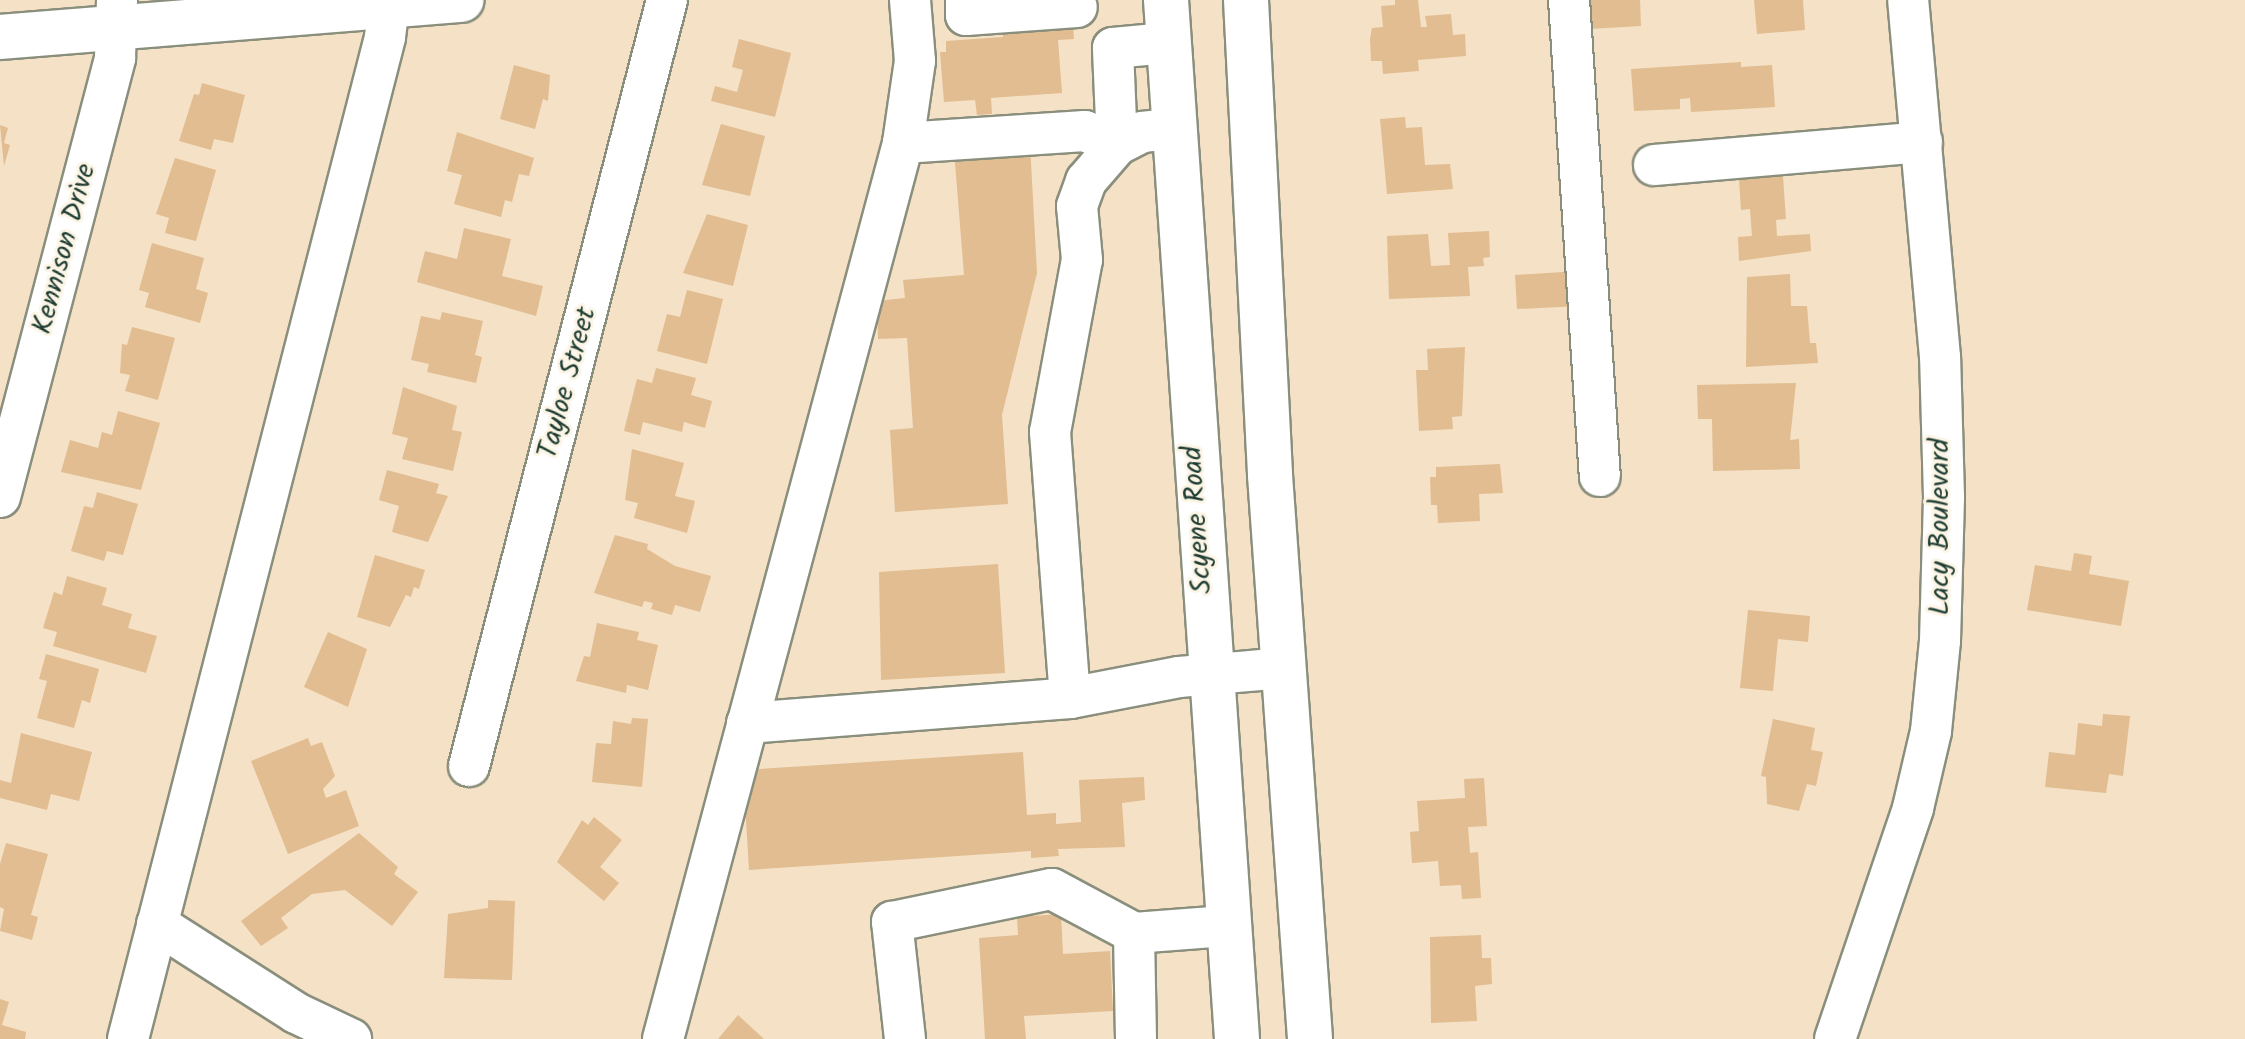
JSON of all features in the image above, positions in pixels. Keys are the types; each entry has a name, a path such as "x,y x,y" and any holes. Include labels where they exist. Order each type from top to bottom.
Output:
{"main road":[{"path":"0,37 118,14 462,0"},
{"name":"Scyene Road","path":"1166,0 1208,674 1237,1039"},
{"path":"1246,0 1284,668 1310,1039"}],"street":[{"name":"Tayloe Street","path":"469,766 667,0"},
{"path":"663,1039 903,143 915,61 910,0"},
{"path":"966,0 966,15 1077,4 1113,48 1117,145"},
{"path":"1569,0 1600,476"},
{"name":"Lacy Boulevard","path":"1835,1039 1913,808 1931,731 1940,641 1944,497 1940,357 1908,0"},
{"path":"128,1039 385,37 389,5"},
{"name":"Kennison Drive","path":"0,497 118,14"},
{"path":"1113,48 1167,43"},
{"path":"1070,698 1050,432 1082,260 1077,206 1086,181 1117,145 1142,132 1173,129"},
{"path":"903,143 1085,131 1117,145"},
{"path":"1654,165 1922,142"},
{"path":"747,723 1070,698 1208,674 1284,668"},
{"path":"905,1039 892,922 1052,889 1134,933 1226,926"},
{"path":"157,924 284,1007 351,1039"},
{"path":"1134,933 1136,1039"}],"building":[{"path":"1395,0 1418,0 1421,27 1427,27 1425,16 1451,14 1453,35 1465,34 1466,56 1418,60 1419,71 1383,74 1382,61 1371,61 1370,39 1372,28 1383,27 1381,6 1395,5"},
{"path":"1587,0 1640,0 1641,26 1589,29"},
{"path":"1754,0 1803,0 1805,30 1757,34"},
{"path":"1073,24 1074,39 1058,40 1062,93 991,98 992,114 977,115 975,100 944,102 940,52 946,52 946,41 1003,37 1002,25"},
{"path":"739,39 791,53 775,117 711,101 715,86 737,92 743,70 732,67"},
{"path":"1741,62 1741,67 1772,65 1775,107 1691,112 1690,98 1680,99 1680,109 1634,111 1631,69"},
{"path":"514,65 550,75 548,101 543,99 535,129 500,119"},
{"path":"202,83 245,95 233,143 214,139 211,150 179,141 194,94 199,95"},
{"path":"1405,117 1406,128 1422,127 1425,165 1450,164 1453,189 1387,194 1380,119"},
{"path":"721,124 765,136 750,196 702,185"},
{"path":"0,125 8,128 4,143 10,145 4,166"},
{"path":"457,132 534,158 529,176 519,174 512,202 505,200 501,217 454,204 462,175 447,171"},
{"path":"1030,144 1037,273 1002,415 1008,504 895,512 890,430 913,428 907,338 878,339 877,301 905,298 903,280 964,275 954,150"},
{"path":"175,158 216,170 196,241 165,233 169,218 156,214"},
{"path":"1782,163 1786,219 1776,220 1777,236 1810,234 1811,251 1739,261 1738,237 1752,236 1750,209 1741,210 1738,165"},
{"path":"707,214 748,225 733,286 683,273"},
{"path":"464,228 511,239 502,276 543,286 536,316 417,282 425,251 457,259"},
{"path":"1489,231 1490,257 1483,258 1484,266 1468,267 1470,296 1389,299 1387,236 1428,234 1431,266 1450,265 1448,233"},
{"path":"152,243 204,258 196,289 208,293 200,323 145,307 149,293 139,290"},
{"path":"1578,271 1580,306 1517,309 1515,275"},
{"path":"1790,274 1791,306 1807,306 1810,343 1816,343 1818,363 1746,367 1747,277"},
{"path":"687,290 723,299 707,364 657,351 667,314 680,317"},
{"path":"442,312 483,321 475,355 482,357 476,383 427,372 429,364 411,360 421,316 440,320"},
{"path":"132,327 175,338 158,400 125,391 130,375 120,373 122,344 127,345"},
{"path":"1465,347 1462,416 1452,417 1453,429 1419,431 1416,370 1428,370 1427,349"},
{"path":"656,368 696,378 691,395 712,401 705,428 684,422 682,432 643,422 640,435 624,431 637,379 652,383"},
{"path":"1796,383 1790,440 1799,439 1800,469 1713,471 1712,419 1698,419 1697,385"},
{"path":"403,387 457,406 452,430 462,432 453,471 402,459 408,438 392,434"},
{"path":"118,411 160,423 141,490 61,472 70,440 98,448 102,432 112,435"},
{"path":"632,449 684,463 675,496 695,501 687,533 634,518 638,503 625,500"},
{"path":"1500,464 1503,493 1479,494 1480,521 1438,523 1437,505 1431,505 1430,477 1436,477 1436,467"},
{"path":"387,470 439,484 436,493 448,496 428,542 392,532 399,506 379,500"},
{"path":"97,492 138,504 123,555 107,551 104,561 71,551 84,506 93,508"},
{"path":"615,535 648,544 647,549 675,566 711,576 700,612 675,605 672,615 651,609 653,603 644,601 642,607 594,593"},
{"path":"2074,553 2092,556 2089,574 2129,581 2121,626 2027,610 2035,565 2071,571"},
{"path":"375,555 425,570 419,589 414,587 411,597 406,595 390,627 357,617"},
{"path":"998,564 1005,673 881,680 879,572"},
{"path":"67,576 107,588 102,605 132,614 128,628 157,636 146,673 53,646 57,632 43,628 54,592 62,595"},
{"path":"1748,610 1810,616 1808,642 1778,639 1773,691 1740,688"},
{"path":"597,623 639,632 637,640 658,645 648,690 627,685 626,693 576,681 584,656 590,657"},
{"path":"328,632 367,649 348,707 304,687"},
{"path":"46,654 99,669 90,703 82,700 74,728 37,718 47,681 39,679"},
{"path":"2103,714 2130,716 2123,776 2109,774 2106,793 2045,787 2049,752 2075,755 2078,723 2102,726"},
{"path":"632,718 648,719 642,787 592,782 596,743 611,744 613,721 631,724"},
{"path":"1773,719 1815,728 1811,750 1823,752 1816,786 1807,784 1799,811 1767,804 1766,777 1761,776"},
{"path":"21,733 92,752 79,801 51,794 47,810 0,798 0,780 11,783"},
{"path":"308,738 311,746 322,742 335,776 323,789 326,798 346,790 359,826 288,854 251,761"},
{"path":"1023,752 1027,815 1056,813 1056,824 1081,822 1079,780 1144,777 1145,800 1122,803 1125,847 1058,849 1059,856 1031,858 1031,851 749,870 743,770"},
{"path":"1484,778 1487,826 1468,827 1470,853 1478,852 1481,898 1462,899 1461,885 1440,886 1438,861 1412,863 1410,832 1419,831 1417,801 1465,798 1464,779"},
{"path":"594,817 622,840 600,867 619,883 604,901 557,862 582,820 588,825"},
{"path":"359,833 398,867 394,874 418,892 392,926 345,890 312,894 281,918 288,928 261,946 241,921"},
{"path":"6,843 48,854 31,915 38,917 32,940 0,931 4,909 0,907 0,864"},
{"path":"488,900 515,901 512,980 444,978 448,914 488,908"},
{"path":"1061,914 1063,954 1110,951 1113,1011 1024,1016 1026,1039 985,1039 979,938 1018,935 1017,917"},
{"path":"1481,935 1482,958 1491,958 1492,984 1475,986 1477,1021 1431,1023 1430,937"},
{"path":"0,999 9,1002 2,1025 26,1032 25,1039 0,1039"},
{"path":"738,1015 764,1039 718,1039"}]}
